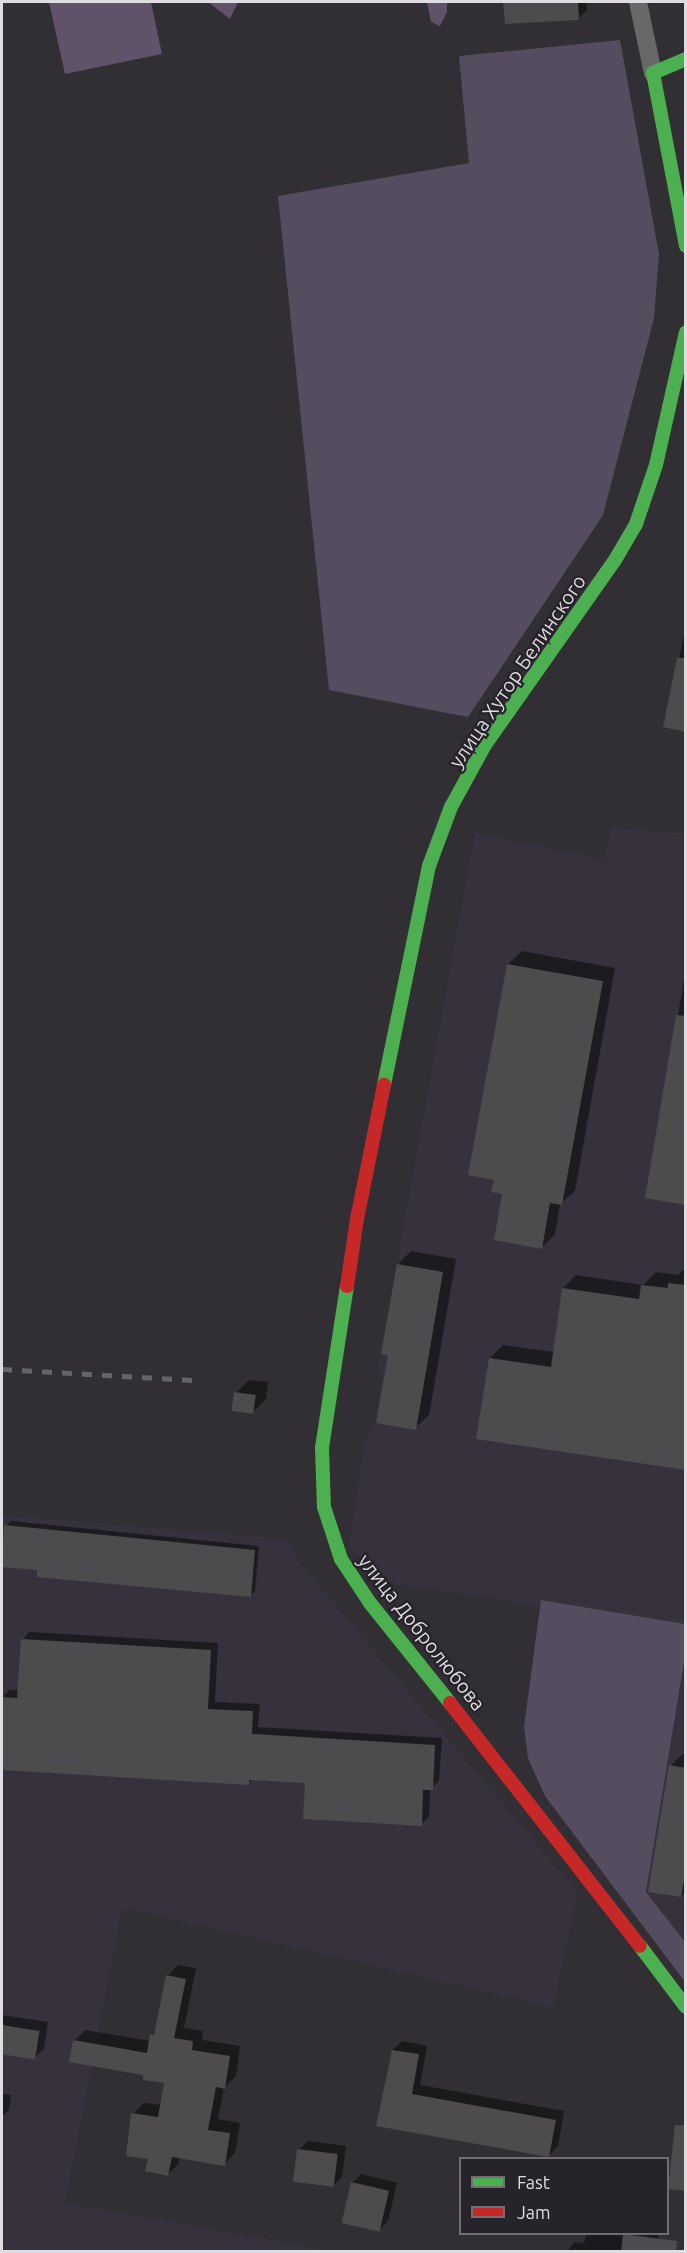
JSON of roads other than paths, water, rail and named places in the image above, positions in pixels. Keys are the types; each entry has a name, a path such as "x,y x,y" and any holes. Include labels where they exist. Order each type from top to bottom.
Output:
{"street":[{"path":"638,2 686,246"},
{"path":"653,73 686,59"},
{"name":"улица Хутор Белинского","path":"380,1108 429,866 451,807 485,745 615,560 636,524 656,465 686,332"},
{"name":"улица Добролюбова","path":"380,1108 357,1218 322,1448 324,1507 341,1559 370,1603 600,1891 686,2007"}],"railway":[{"path":"2,1369 193,1380"}]}
